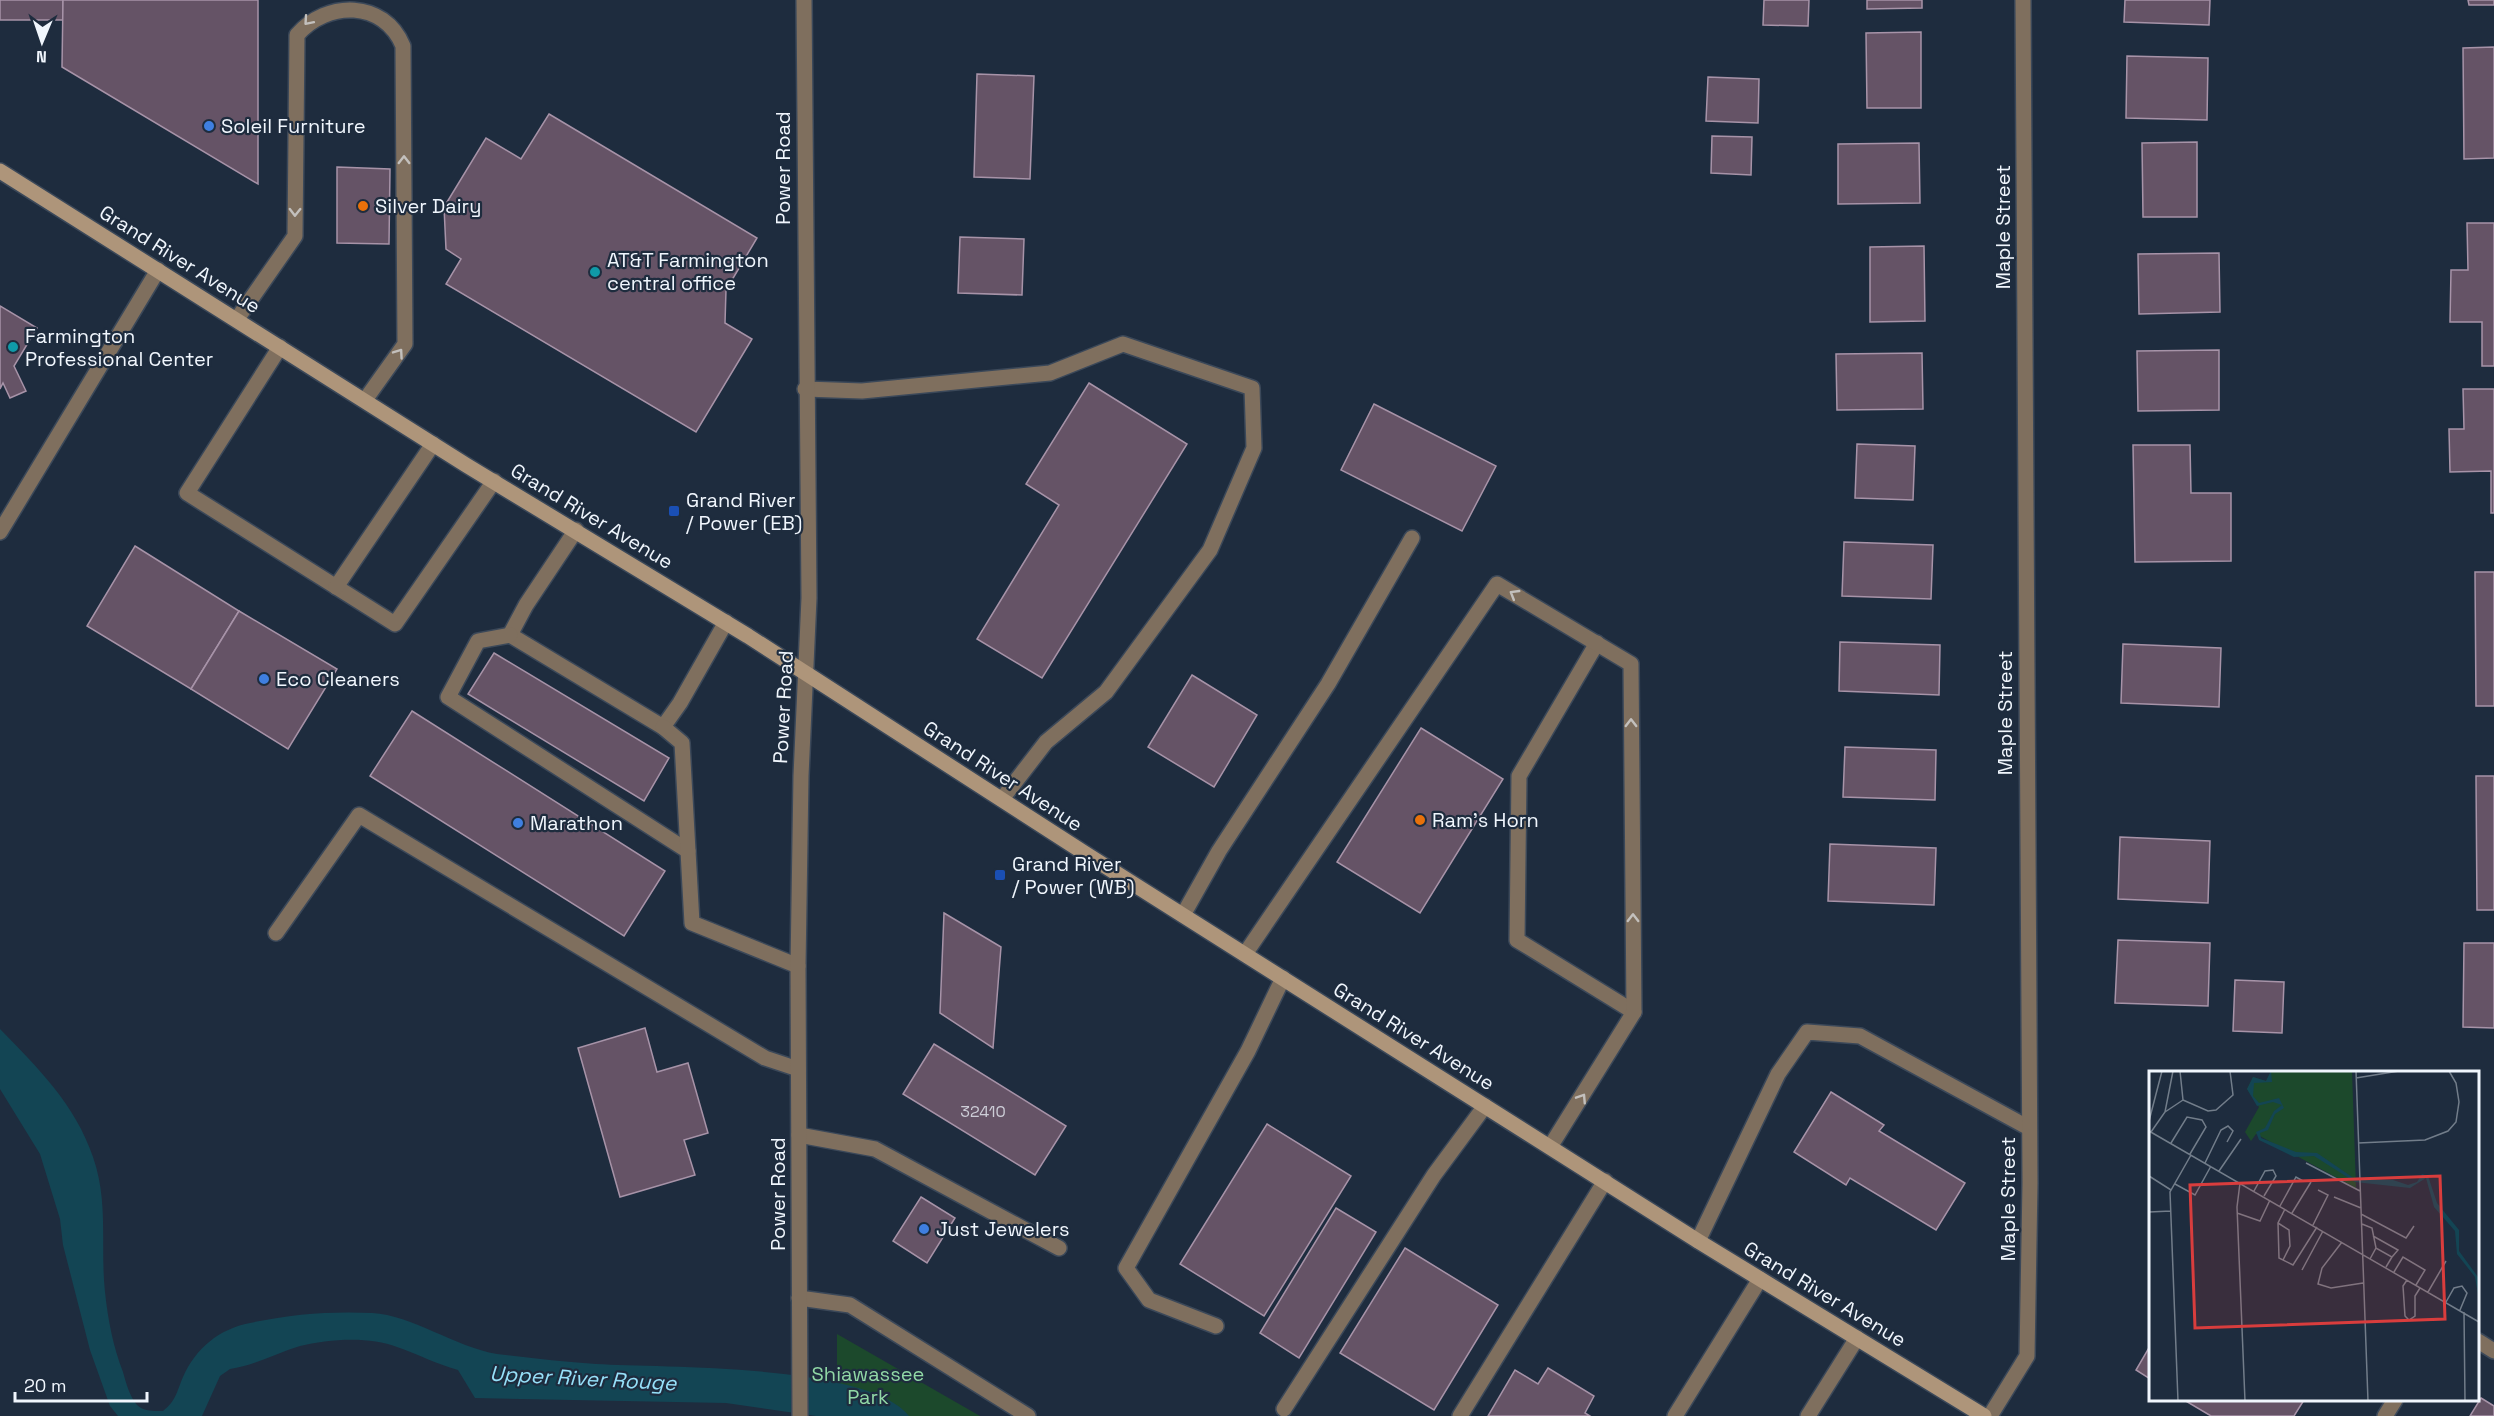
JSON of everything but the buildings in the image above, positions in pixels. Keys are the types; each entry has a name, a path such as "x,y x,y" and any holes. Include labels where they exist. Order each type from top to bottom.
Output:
{"main road":[{"name":"Grand River Avenue","path":"0,171 433,444 726,622 1698,1241 1984,1416"}],"street":[{"name":"Power Road","path":"800,1416 798,966 801,776 809,598 805,389 804,0"},
{"name":"Maple Street","path":"1990,1416 2027,1356 2029,1128 2023,0"},
{"path":"237,319 295,236 297,36 306,21 333,3 348,1 364,3 378,9 389,19 398,31 403,46 405,332 405,344 365,400"},
{"path":"0,532 158,270"},
{"path":"805,389 862,391 1050,373 1123,344 1252,388 1254,448 1210,550 1106,692 1046,742 1002,799"},
{"path":"280,347 187,493 395,624 494,481"},
{"path":"336,587 433,444"},
{"path":"510,635 526,605 576,530"},
{"path":"1183,915 1219,850 1328,684 1412,538"},
{"path":"1245,954 1497,584 1631,664 1634,1012 1550,1147"},
{"path":"663,728 680,703 726,622"},
{"path":"688,851 448,697 478,641 510,635 663,728 682,743 688,851 692,923 798,966"},
{"path":"1597,643 1519,776 1518,940 1634,1012"},
{"path":"276,933 359,815 765,1058 798,1069"},
{"path":"1215,1326 1149,1300 1126,1268 1248,1052 1283,978"},
{"path":"1698,1241 1778,1074 1807,1032 1860,1036 2029,1128"},
{"path":"1284,1409 1434,1175 1485,1106"},
{"path":"799,1135 875,1149 1059,1248"},
{"path":"1460,1416 1605,1181"},
{"path":"1675,1416 1760,1279"},
{"path":"800,1298 850,1305 1028,1416"},
{"path":"1808,1416 1857,1338"},
{"path":"2479,1342 2494,1350"},
{"path":"2385,1416 2394,1401"}],"green space":[{"name":"Shiawassee Park","path":"837,1334 980,1416 837,1416"}],"water":[{"name":"Upper River Rouge","path":"0,1029 66,1103 93,1157 103,1208 104,1275 109,1323 128,1390 137,1405 143,1409 163,1411 173,1400 195,1357 210,1341 228,1330 280,1317 357,1312 402,1319 465,1345 497,1354 584,1363 713,1368 809,1377 852,1386 886,1399 909,1416 816,1416 726,1403 475,1398 458,1370 386,1344 349,1340 300,1346 230,1369 220,1376 202,1416 118,1416 110,1406 90,1350 63,1245 60,1219 40,1154 0,1089"}],"place":[{"name":"Soleil Furniture","path":"209,126"},
{"name":"Silver Dairy","path":"363,206"},
{"name":"AT&T Farmington central office","path":"595,272"},
{"name":"Farmington Professional Center","path":"13,347"},
{"name":"Grand River / Power (EB)","path":"674,511"},
{"name":"Eco Cleaners","path":"264,679"},
{"name":"Ram's Horn","path":"1420,820"},
{"name":"Marathon","path":"518,823"},
{"name":"Grand River / Power (WB)","path":"1000,875"},
{"name":"Just Jewelers","path":"924,1229"}]}
